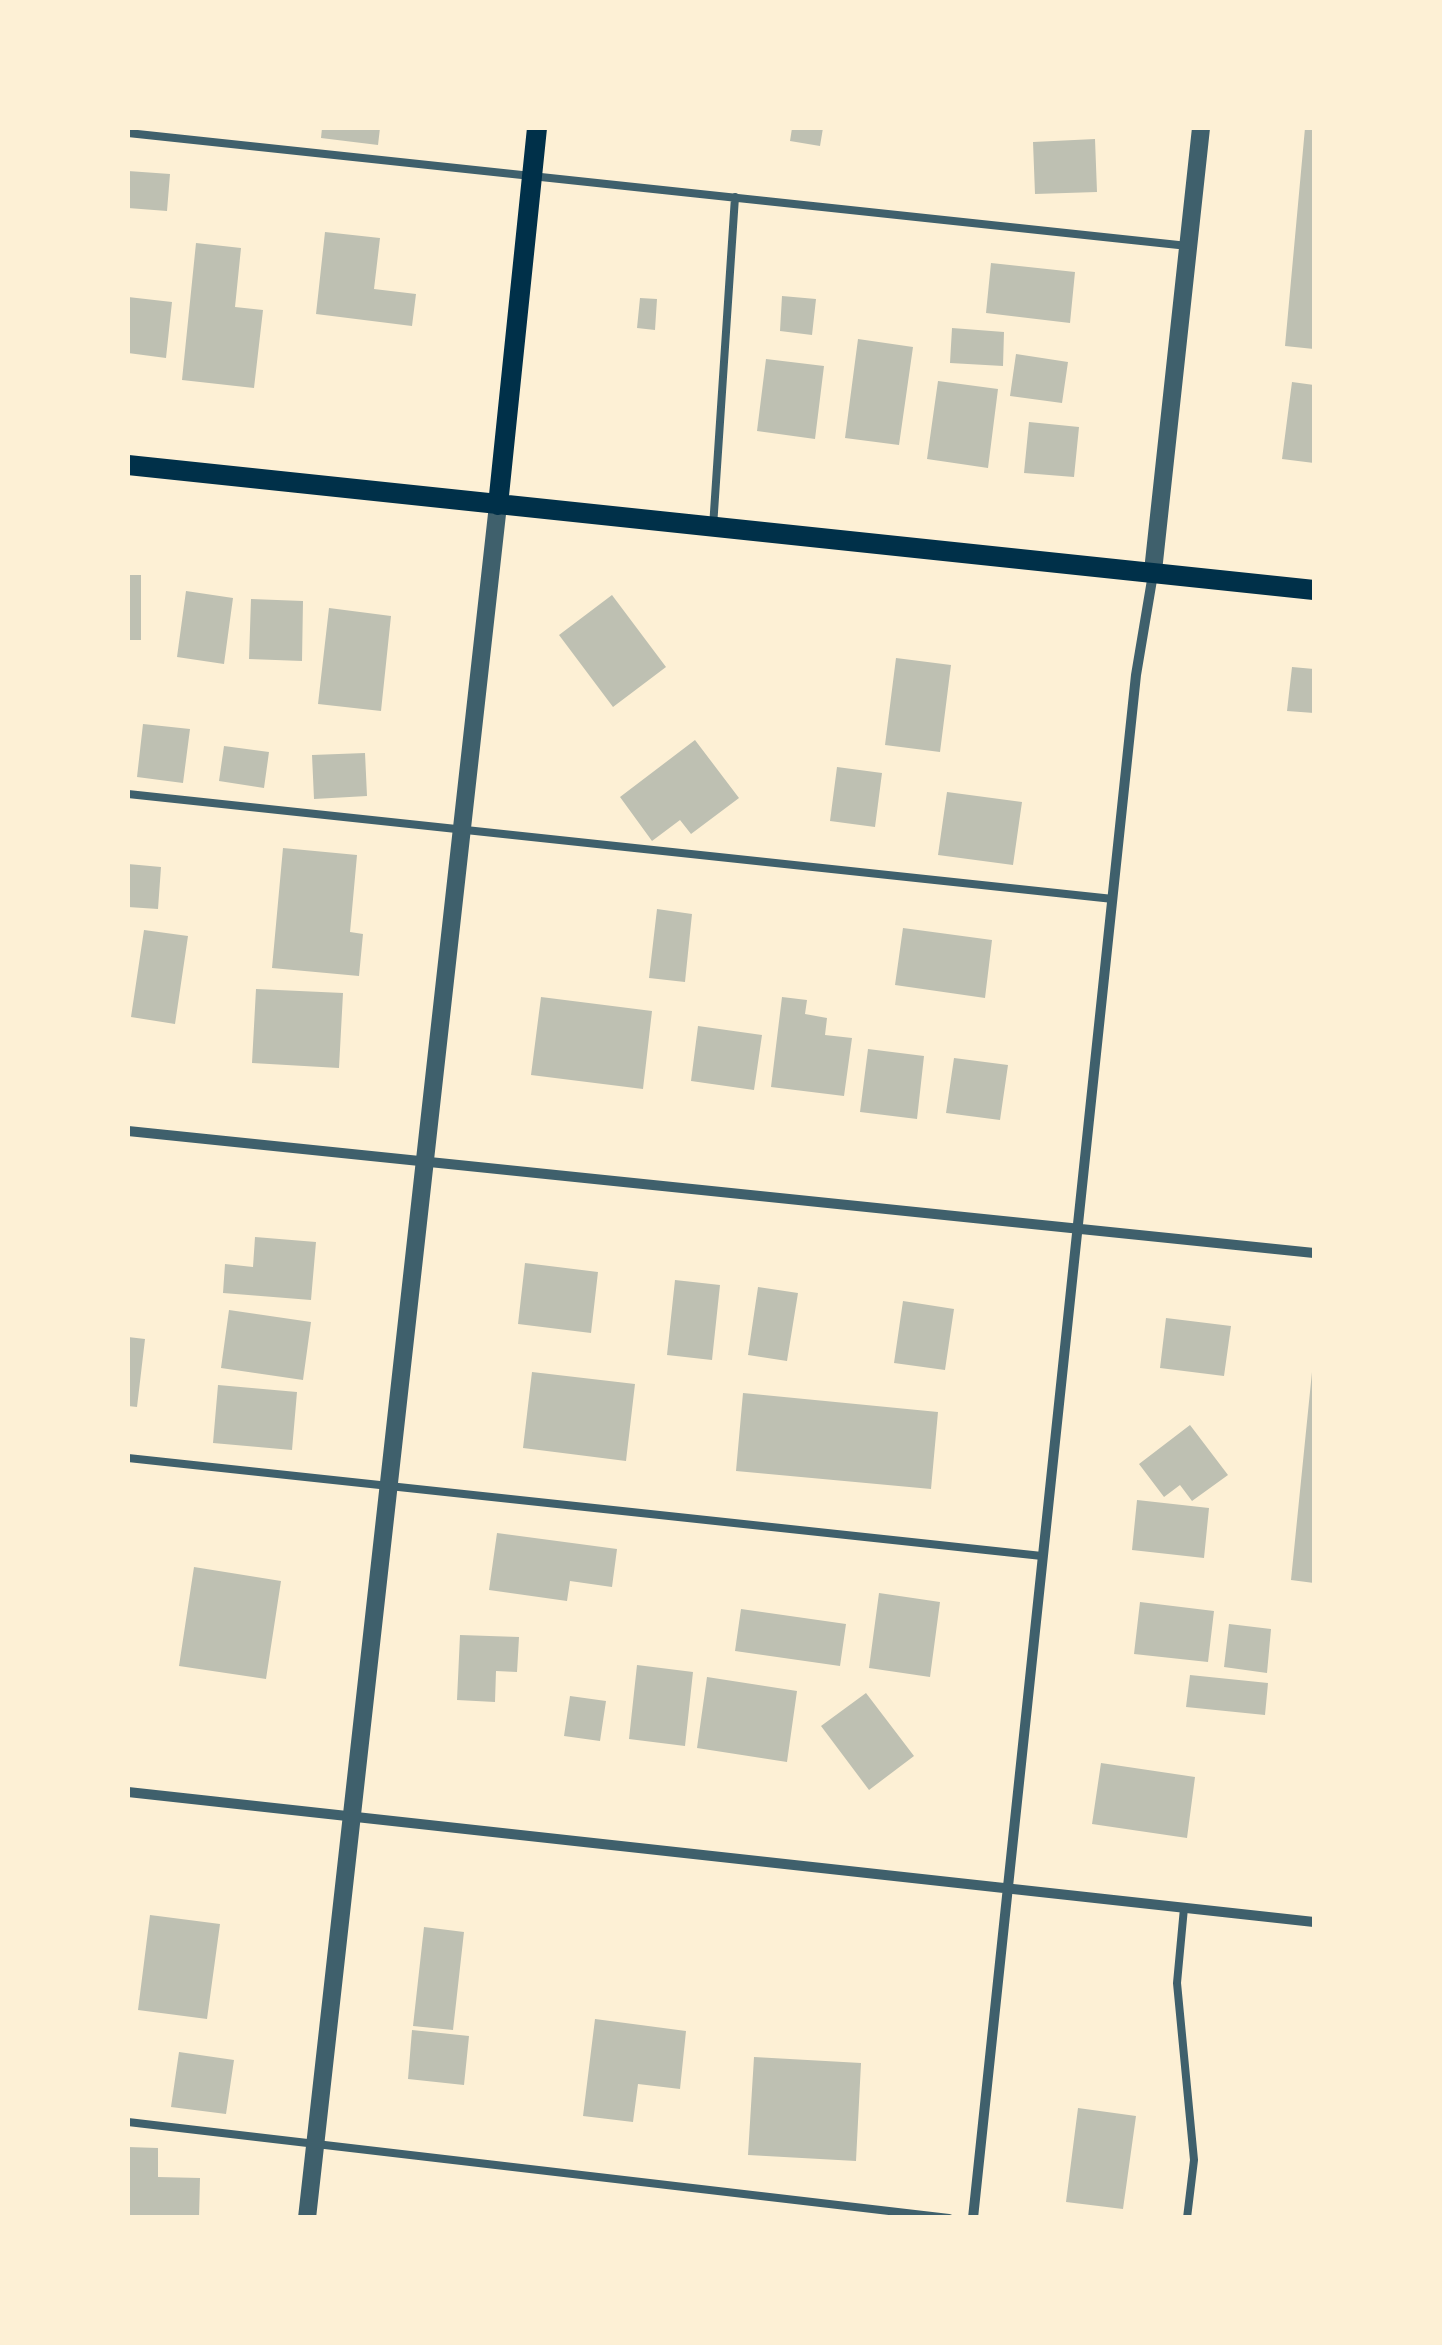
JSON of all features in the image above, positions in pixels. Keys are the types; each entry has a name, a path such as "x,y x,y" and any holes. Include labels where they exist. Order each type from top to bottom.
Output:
{"main road":[{"path":"498,505 537,128"},
{"path":"128,466 1314,590"}],"street":[{"path":"973,2218 1136,675 1154,571 1201,128"},
{"path":"306,2218 498,505"},
{"path":"128,1132 1314,1253"},
{"path":"128,1792 1314,1922"}],"lane":[{"path":"128,133 1188,246"},
{"path":"713,527 735,197"},
{"path":"128,794 1113,898"},
{"path":"128,1458 1042,1556"},
{"path":"1184,1908 1177,1983 1194,2160 1188,2218"},
{"path":"128,2122 949,2218"}],"building":[{"path":"322,128 380,128 378,145 321,138"},
{"path":"792,128 823,128 820,146 790,141"},
{"path":"1305,128 1314,128 1314,349 1285,346"},
{"path":"1095,139 1097,192 1035,194 1033,142"},
{"path":"128,171 170,174 167,211 128,208"},
{"path":"325,232 380,238 374,289 416,294 412,326 316,314"},
{"path":"196,243 241,248 235,307 263,310 254,388 182,380"},
{"path":"991,263 1075,272 1070,323 986,313"},
{"path":"782,296 816,299 812,335 780,331"},
{"path":"128,297 172,302 166,358 128,353"},
{"path":"640,298 657,299 655,330 637,328"},
{"path":"952,328 1004,332 1003,366 950,363"},
{"path":"858,339 913,347 899,445 845,438"},
{"path":"1016,354 1068,362 1062,403 1010,396"},
{"path":"766,359 824,366 815,439 757,431"},
{"path":"938,381 998,389 988,468 927,459"},
{"path":"1292,382 1314,385 1314,463 1282,459"},
{"path":"1029,422 1079,427 1074,477 1024,473"},
{"path":"128,575 141,575 141,640 128,640"},
{"path":"186,591 233,598 224,664 177,657"},
{"path":"612,595 666,667 613,707 559,635"},
{"path":"251,599 303,601 302,661 249,659"},
{"path":"329,608 391,616 381,711 318,704"},
{"path":"896,658 951,665 940,752 885,745"},
{"path":"1292,667 1314,669 1314,713 1287,711"},
{"path":"143,724 190,729 183,783 137,777"},
{"path":"695,740 739,798 691,834 680,820 652,841 620,797"},
{"path":"224,746 269,752 264,788 219,781"},
{"path":"365,753 367,796 314,799 312,755"},
{"path":"837,767 882,773 875,827 830,821"},
{"path":"947,792 1022,802 1013,865 938,855"},
{"path":"283,848 357,855 350,932 363,934 359,976 272,968"},
{"path":"128,864 161,867 158,909 128,907"},
{"path":"657,909 692,914 685,982 649,978"},
{"path":"903,928 992,940 985,998 895,985"},
{"path":"144,930 188,936 175,1024 131,1017"},
{"path":"256,989 343,993 339,1068 252,1063"},
{"path":"541,997 652,1011 643,1089 531,1075"},
{"path":"782,997 807,1000 805,1014 827,1018 825,1035 852,1038 844,1096 771,1087"},
{"path":"698,1026 762,1035 754,1090 691,1081"},
{"path":"868,1049 924,1056 917,1119 860,1112"},
{"path":"954,1058 1008,1065 1000,1120 946,1113"},
{"path":"255,1237 316,1242 311,1300 223,1293 225,1264 253,1267"},
{"path":"525,1263 598,1272 591,1333 518,1324"},
{"path":"675,1280 720,1285 712,1360 667,1355"},
{"path":"758,1287 798,1293 787,1361 748,1355"},
{"path":"903,1301 954,1309 945,1370 894,1363"},
{"path":"229,1310 311,1322 303,1380 221,1368"},
{"path":"1166,1318 1231,1326 1224,1376 1160,1368"},
{"path":"128,1337 145,1339 137,1407 128,1406"},
{"path":"532,1372 635,1384 626,1461 523,1448"},
{"path":"1314,1372 1314,1583 1291,1580"},
{"path":"218,1385 297,1392 292,1450 213,1443"},
{"path":"743,1393 938,1412 931,1489 736,1471"},
{"path":"1190,1425 1228,1475 1192,1501 1180,1485 1164,1497 1139,1464"},
{"path":"1137,1500 1209,1508 1204,1558 1132,1550"},
{"path":"497,1533 617,1549 612,1587 570,1581 567,1601 489,1590"},
{"path":"194,1567 281,1581 266,1679 179,1666"},
{"path":"879,1593 940,1602 930,1677 869,1668"},
{"path":"1140,1602 1214,1611 1208,1662 1134,1654"},
{"path":"741,1609 846,1624 840,1666 735,1651"},
{"path":"1229,1624 1271,1629 1267,1673 1224,1667"},
{"path":"460,1635 519,1637 517,1672 496,1671 495,1702 457,1700"},
{"path":"637,1665 693,1672 685,1746 629,1739"},
{"path":"1190,1675 1268,1683 1265,1715 1186,1707"},
{"path":"707,1677 797,1691 787,1762 697,1748"},
{"path":"866,1693 914,1756 869,1790 821,1726"},
{"path":"570,1696 606,1701 600,1741 564,1736"},
{"path":"1101,1763 1195,1777 1187,1838 1092,1824"},
{"path":"150,1915 220,1924 207,2019 138,2010"},
{"path":"424,1927 464,1932 453,2030 413,2026"},
{"path":"595,2019 686,2031 680,2089 638,2084 633,2122 583,2116"},
{"path":"412,2030 469,2036 464,2085 408,2079"},
{"path":"179,2052 234,2060 226,2114 171,2107"},
{"path":"754,2057 861,2063 856,2161 748,2155"},
{"path":"1078,2108 1136,2116 1123,2209 1066,2202"},
{"path":"128,2147 158,2148 158,2177 200,2178 199,2218 128,2218"}]}
